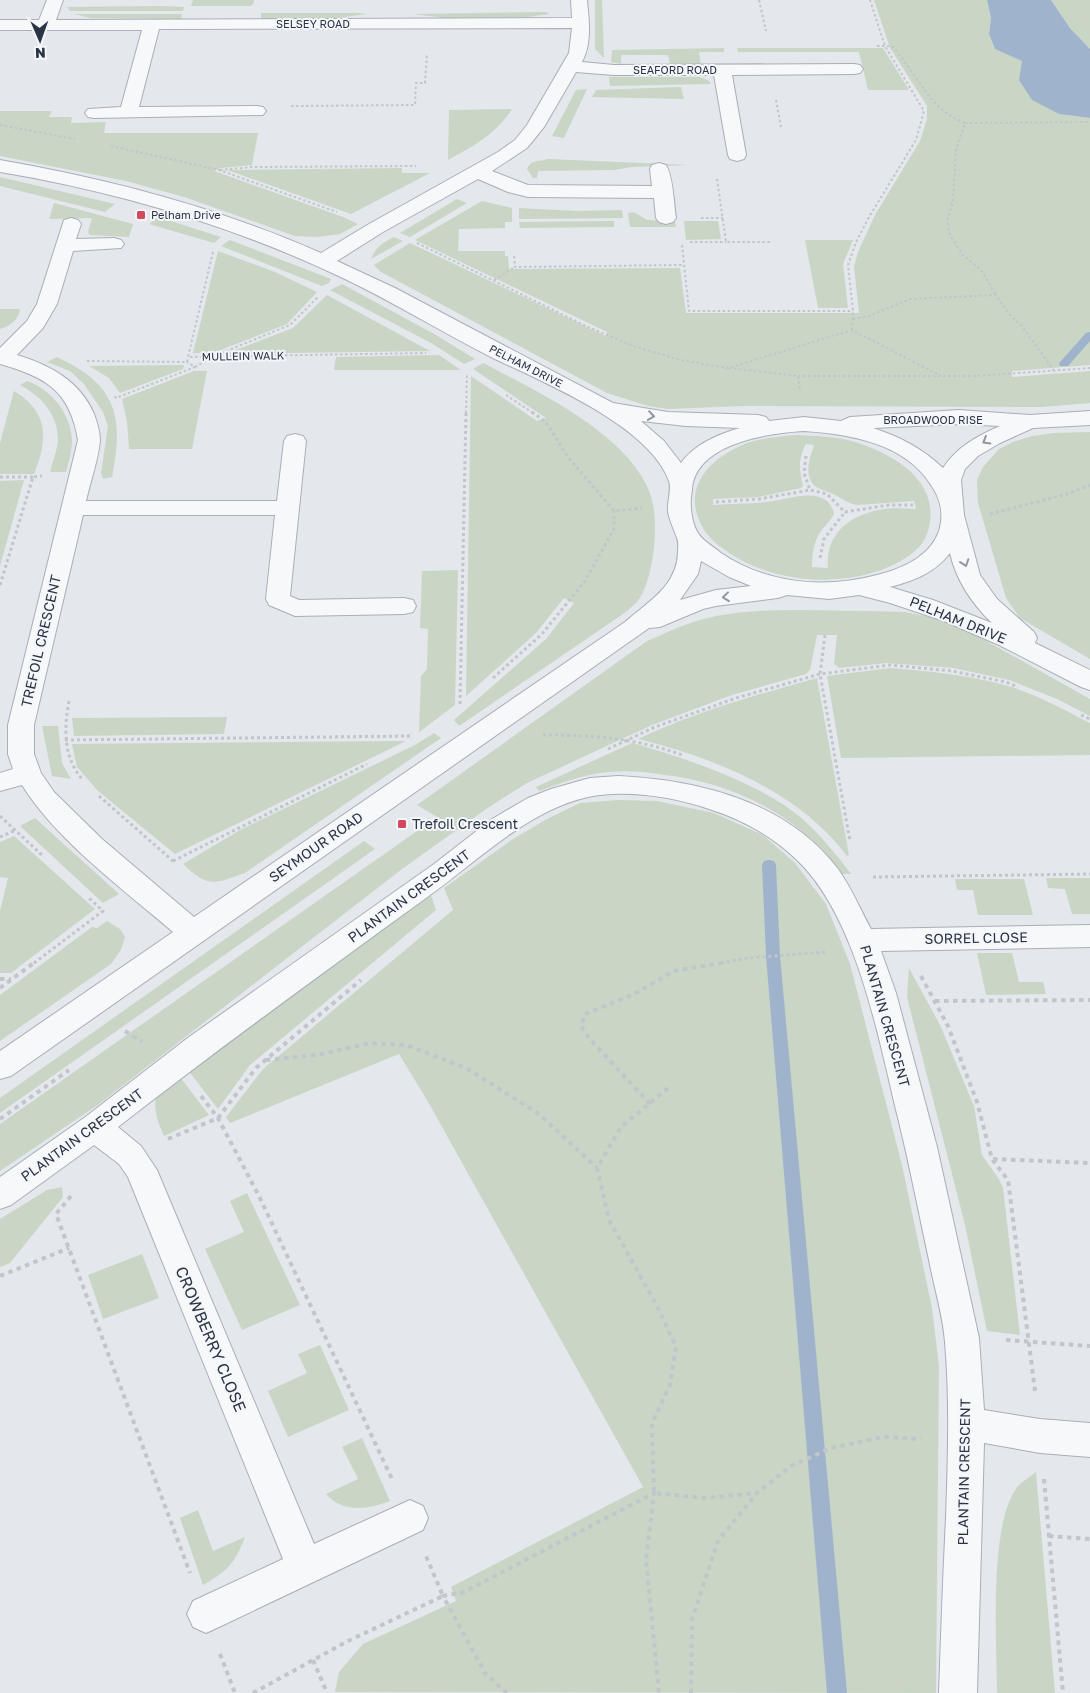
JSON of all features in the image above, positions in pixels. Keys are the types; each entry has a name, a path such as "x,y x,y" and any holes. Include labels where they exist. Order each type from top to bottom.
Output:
{"street":[{"path":"46,24 55,0"},
{"path":"323,261 376,228 478,172 521,144 535,127 578,53 581,23 580,0"},
{"path":"390,24 392,6"},
{"name":"SELSEY ROAD","path":"0,24 581,23"},
{"path":"129,112 152,24"},
{"name":"SEAFORD ROAD","path":"572,66 614,70 722,70 738,154"},
{"path":"722,70 854,69"},
{"path":"94,113 257,111"},
{"name":"PELHAM DRIVE","path":"0,166 89,183 131,194 239,229 352,274 604,406 652,441 667,459 681,481"},
{"path":"660,169 666,218"},
{"path":"478,172 528,191 663,192"},
{"name":"TREFOIL CRESCENT","path":"71,224 66,245 42,315 1,357 42,370 64,385 79,402 88,422 89,440 21,724 21,754 28,774 44,799 66,822 193,933"},
{"path":"66,245 114,244"},
{"name":"PELHAM DRIVE","path":"604,406 631,413 684,419 804,424"},
{"name":"BROADWOOD RISE","path":"836,426 872,421 959,417 1030,422 1085,417"},
{"name":"BROADWOOD RISE","path":"952,507 950,478 956,466 972,450 990,438 1030,422"},
{"path":"804,424 836,426 861,432 903,448 934,472 952,507 952,528 946,543 933,558 905,576 859,588 831,591 792,589 742,574 712,557 690,539 679,507 681,481 695,461 718,443 758,429 804,424"},
{"path":"296,441 278,599 295,608 404,606"},
{"name":"PELHAM DRIVE","path":"952,507 965,564 976,586 1002,620 1053,662"},
{"path":"74,508 288,508"},
{"name":"SEYMOUR ROAD","path":"0,1067 634,628 666,599 686,574 689,564 690,539"},
{"name":"PELHAM DRIVE","path":"859,588 898,596 934,607 970,622 1090,681"},
{"name":"SEYMOUR ROAD","path":"634,628 697,602 792,589"},
{"path":"0,782 28,774"},
{"name":"PLANTAIN CRESCENT","path":"0,1195 95,1127 176,1064 444,871 502,826 538,805 590,787 618,784 654,787 698,795 745,812 788,836 810,855 843,878 881,993 921,1148 962,1338 967,1433 958,1693"},
{"name":"SORREL CLOSE","path":"864,944 901,939 1090,936"},
{"name":"CROWBERRY CLOSE","path":"95,1127 130,1155 140,1170 305,1567"},
{"path":"967,1433 1090,1440"},
{"path":"206,1614 410,1518"}],"path":[{"path":"759,0 766,31"},
{"path":"852,330 853,311 848,265 856,242 916,140 924,111 885,46 870,0"},
{"path":"257,111 266,106 414,105 416,84 425,83 428,45"},
{"path":"885,46 894,48 930,101 956,120 965,123 1090,122"},
{"path":"965,123 956,150 953,200 947,221 950,235 963,254 981,270 1009,314 1022,326 1054,371"},
{"path":"0,125 83,140"},
{"path":"111,146 219,170 352,217 427,247 586,326 633,346 681,360 728,368 798,376 941,376 1090,368"},
{"path":"407,166 407,171"},
{"path":"219,170 252,167 416,166"},
{"path":"717,177 726,242 772,242"},
{"name":"MULLEIN WALK","path":"239,229 214,247 188,357 432,353"},
{"path":"681,242 689,311 853,311"},
{"path":"514,256 515,267"},
{"path":"494,280 515,267 684,266"},
{"path":"116,398 195,367 214,356 290,326 324,291 352,274"},
{"path":"853,319 871,317 897,303 910,299 996,295"},
{"path":"728,368 852,330 941,376"},
{"path":"186,362 188,357"},
{"path":"85,361 186,362 195,367"},
{"path":"467,701 460,707 467,370 475,375"},
{"path":"798,376 800,393"},
{"path":"488,683 542,634 585,581 614,530 614,511 567,456 546,422 499,390"},
{"path":"112,392 118,405"},
{"path":"807,452 804,473 810,490"},
{"path":"0,477 43,476 45,468"},
{"path":"0,586 33,477"},
{"path":"988,514 996,514 1058,497 1090,485"},
{"path":"712,502 759,499 810,490 827,494 845,512"},
{"path":"820,560 819,551 828,532 845,512 889,505 916,506"},
{"path":"614,511 643,508"},
{"path":"825,635 820,674 843,878 1090,874"},
{"path":"604,751 655,727 736,698 820,674 890,665 952,671 1006,682 1023,688"},
{"path":"70,699 65,718 65,740 72,769 85,783"},
{"path":"1073,710 1090,719"},
{"path":"541,735 585,735 630,739"},
{"path":"65,740 412,736"},
{"path":"0,988 102,911 173,861 250,820 374,761"},
{"path":"92,790 173,861"},
{"path":"0,816 44,857"},
{"path":"0,837 16,830"},
{"path":"88,898 102,911"},
{"path":"901,939 948,1026 977,1102 992,1159 1008,1180 1040,1436 1063,1693"},
{"path":"650,1104 588,1037 581,1026 585,1014 632,995 674,971 748,958 864,944"},
{"path":"130,1155 218,1118 256,1068 368,975"},
{"path":"0,979 12,979"},
{"path":"935,1002 1090,1000"},
{"path":"266,1060 318,1055 370,1042 406,1045 466,1068 539,1114 597,1168 609,1220 657,1306 676,1347 670,1385 652,1423 654,1493 646,1559 659,1693"},
{"path":"176,1064 218,1118 260,1198 410,1518 442,1596 485,1673 507,1693"},
{"path":"597,1168 610,1141 630,1117 661,1097 668,1088"},
{"path":"992,1159 1090,1163"},
{"path":"74,1192 56,1214 235,1693"},
{"path":"0,1276 70,1248"},
{"path":"962,1338 1090,1346"},
{"path":"691,1693 692,1619 718,1541 757,1493 790,1466 831,1448 884,1437 967,1433"},
{"path":"253,1693 348,1641 442,1596 464,1592 654,1493 705,1498 757,1493"},
{"path":"1049,1536 1090,1539"},
{"path":"313,1660 327,1693"}],"green space":[{"path":"193,0 254,0 251,6 191,6"},
{"path":"595,0 602,0 604,58 595,49"},
{"path":"874,0 987,0 991,18 989,34 995,49 1023,61 1019,80 1059,114 1090,118 1090,365 1012,371 1012,377 1090,371 1090,403 1042,407 743,406 668,409 648,406 607,393 381,272 374,265 410,243 606,336 607,332 415,240 482,201 512,208 512,222 505,222 505,228 459,229 458,251 505,251 505,256 508,256 509,269 680,268 686,313 859,313 854,266 858,252 875,215 920,141 927,119 927,106 890,48"},
{"path":"1051,0 1090,0 1090,49 1070,28"},
{"path":"67,7 184,7 183,11 70,11"},
{"path":"546,12 549,14 528,17 445,18 413,14"},
{"path":"261,13 367,14 336,18 261,19"},
{"path":"74,14 182,14 181,19 91,18"},
{"path":"724,48 724,52 699,52 701,65 670,65 668,55 621,55 621,64 611,62 612,50"},
{"path":"737,48 883,48 909,90 868,90 859,52 738,52"},
{"path":"609,77 699,77 708,80 711,84 610,86"},
{"path":"681,87 684,99 592,97 596,90"},
{"path":"587,89 564,138 552,136 576,90"},
{"path":"512,109 492,132 448,160 449,110"},
{"path":"0,111 52,111 49,117 72,117 71,123 106,122 104,133 258,133 252,165 221,168 214,171 358,224 340,234 318,237 295,236 184,197 126,181 0,156"},
{"path":"548,159 689,165 631,167 614,170 538,171 537,178 533,178 527,169 529,166 533,162"},
{"path":"402,168 402,173 430,173 351,214 227,170"},
{"path":"0,177 115,204 105,212 0,186"},
{"path":"457,199 467,203 410,237 400,233"},
{"path":"54,203 133,224 129,237 90,235 88,232 92,218 49,219"},
{"path":"519,208 577,211 622,210 623,218 519,219"},
{"path":"634,212 647,220 675,221 676,227 630,227 628,213"},
{"path":"158,217 221,237 214,243 149,224"},
{"path":"614,221 614,227 520,228 519,222"},
{"path":"684,221 718,221 721,239 686,240"},
{"path":"394,237 403,241 371,259 380,246"},
{"path":"230,240 331,279 329,283 322,286 221,246"},
{"path":"805,240 853,240 843,264 848,308 818,308"},
{"path":"218,251 275,272 317,292 287,324 213,353 193,353"},
{"path":"342,284 436,335 475,359 464,364 431,343 330,290"},
{"path":"327,295 430,351 225,354 293,328"},
{"path":"0,309 20,309 18,316 13,322 0,329"},
{"path":"439,355 461,370 334,370 336,357"},
{"path":"57,357 93,379 104,391 112,405 116,420 117,436 112,477 103,479 101,473 108,426 103,412 84,384 70,371 47,362"},
{"path":"483,363 574,413 616,446 633,464 646,484 652,499 655,539 649,576 641,596 635,604 459,726 454,720 546,639 574,603 564,598 536,633 466,696 471,376 537,421 546,418 473,369"},
{"path":"184,365 183,369 120,393 109,378 89,366"},
{"path":"194,371 207,371 192,449 129,449 127,421 122,399"},
{"path":"27,381 52,396 68,421 72,444 66,472 50,472 58,441 55,423 42,401 20,385"},
{"path":"14,391 34,408 42,428 42,450 34,474 0,474 0,443"},
{"path":"1090,432 1090,659 1020,618 1006,598 978,503 977,480 983,467 999,449 1013,442 1032,436 1054,433"},
{"path":"796,435 826,437 855,442 886,455 913,474 923,486 929,500 931,516 927,534 920,546 901,561 881,570 843,579 823,580 803,579 764,570 745,562 717,544 704,530 697,513 695,500 701,478 708,468 728,452 747,443 774,437","holes":["806,444 814,445 808,472 811,482 815,486 858,505 914,501 916,509 893,508 880,510 867,513 846,524 832,542 828,554 828,568 812,567 813,550 817,538 834,514 830,505 824,499 816,496 806,496 747,504 713,505 713,499 758,497 801,488 803,486 800,459"]},
{"path":"24,480 0,566 0,481"},
{"path":"458,570 455,705 419,732 421,676 427,669 428,629 420,628 422,571"},
{"path":"785,610 905,612 936,618 965,629 1090,699 1090,716 1057,699 1009,680 953,668 887,663 839,668 834,664 837,635 817,635 810,670 806,674 732,695 652,725 527,783 489,807 402,869 99,1104 0,1171 0,1124 437,817 417,805 647,641 689,623 742,612"},
{"path":"890,668 934,672 976,679 1016,688 1038,697 1090,723 1090,755 841,758 827,676"},
{"path":"817,678 849,855 847,856 827,833 780,795 725,767 696,756 638,739 704,712"},
{"path":"227,717 224,734 74,736 72,718"},
{"path":"42,726 58,726 62,763 71,779 52,776"},
{"path":"434,733 441,738 245,873 226,880 212,882 199,877 183,864 240,830 415,745"},
{"path":"406,741 175,854 98,791 77,767 72,744"},
{"path":"632,743 720,772 764,793 800,817 814,830 851,874 842,874 824,851 787,820 749,798 708,783 687,778 623,771 573,779 539,791 536,787"},
{"path":"618,800 657,801 714,813 763,835 795,863 826,904 850,964 902,1165 932,1308 939,1366 936,1693 335,1692 339,1672 363,1644 456,1601 451,1587 643,1487 427,1100 399,1054 230,1123 226,1117 263,1069 453,910 444,888 513,839 547,819 580,803"},
{"path":"35,818 119,894 103,903 20,826"},
{"path":"14,836 95,909 11,973 0,973 0,911 8,878 0,877 0,842"},
{"path":"364,841 375,849 0,1113 0,1098"},
{"path":"1046,878 1090,878 1090,914 1072,914 1065,889 1048,888"},
{"path":"955,879 1024,879 1033,915 978,915 973,890 957,890"},
{"path":"431,895 436,910 250,1065 218,1109 188,1070"},
{"path":"107,921 120,929 125,937 121,950 111,964 0,1041 0,995 92,927 97,928"},
{"path":"977,953 1012,953 1019,982 1043,982 1046,994 986,995"},
{"path":"909,968 941,1027 974,1106 982,1155 1003,1188 1020,1335 987,1331 965,1225 907,997"},
{"path":"180,1077 209,1115 164,1136 156,1113 157,1095 162,1088"},
{"path":"62,1187 63,1197 10,1263 0,1267 0,1219 47,1190"},
{"path":"247,1193 300,1305 242,1330 205,1249 244,1232 230,1201"},
{"path":"142,1254 159,1298 103,1319 88,1275"},
{"path":"320,1345 349,1410 288,1437 268,1391 307,1373 298,1354"},
{"path":"362,1438 390,1501 365,1508 340,1505 326,1494 358,1479 342,1447"},
{"path":"1036,1472 1055,1693 997,1693 996,1585 1002,1527 1008,1504 1018,1486"},
{"path":"198,1510 213,1551 245,1537 238,1554 230,1566 203,1585 180,1518"}],"water":[{"path":"987,0 1051,0 1070,28 1090,49 1090,118 1059,114 1032,100 1019,80 1022,61 995,49 989,34 991,18"}],"waterway":[{"path":"1064,364 1090,335"},
{"path":"769,865 773,956 837,1693"}],"place":[{"name":"Pelham Drive","path":"141,215"},
{"name":"Trefoil Crescent","path":"402,824"}]}
